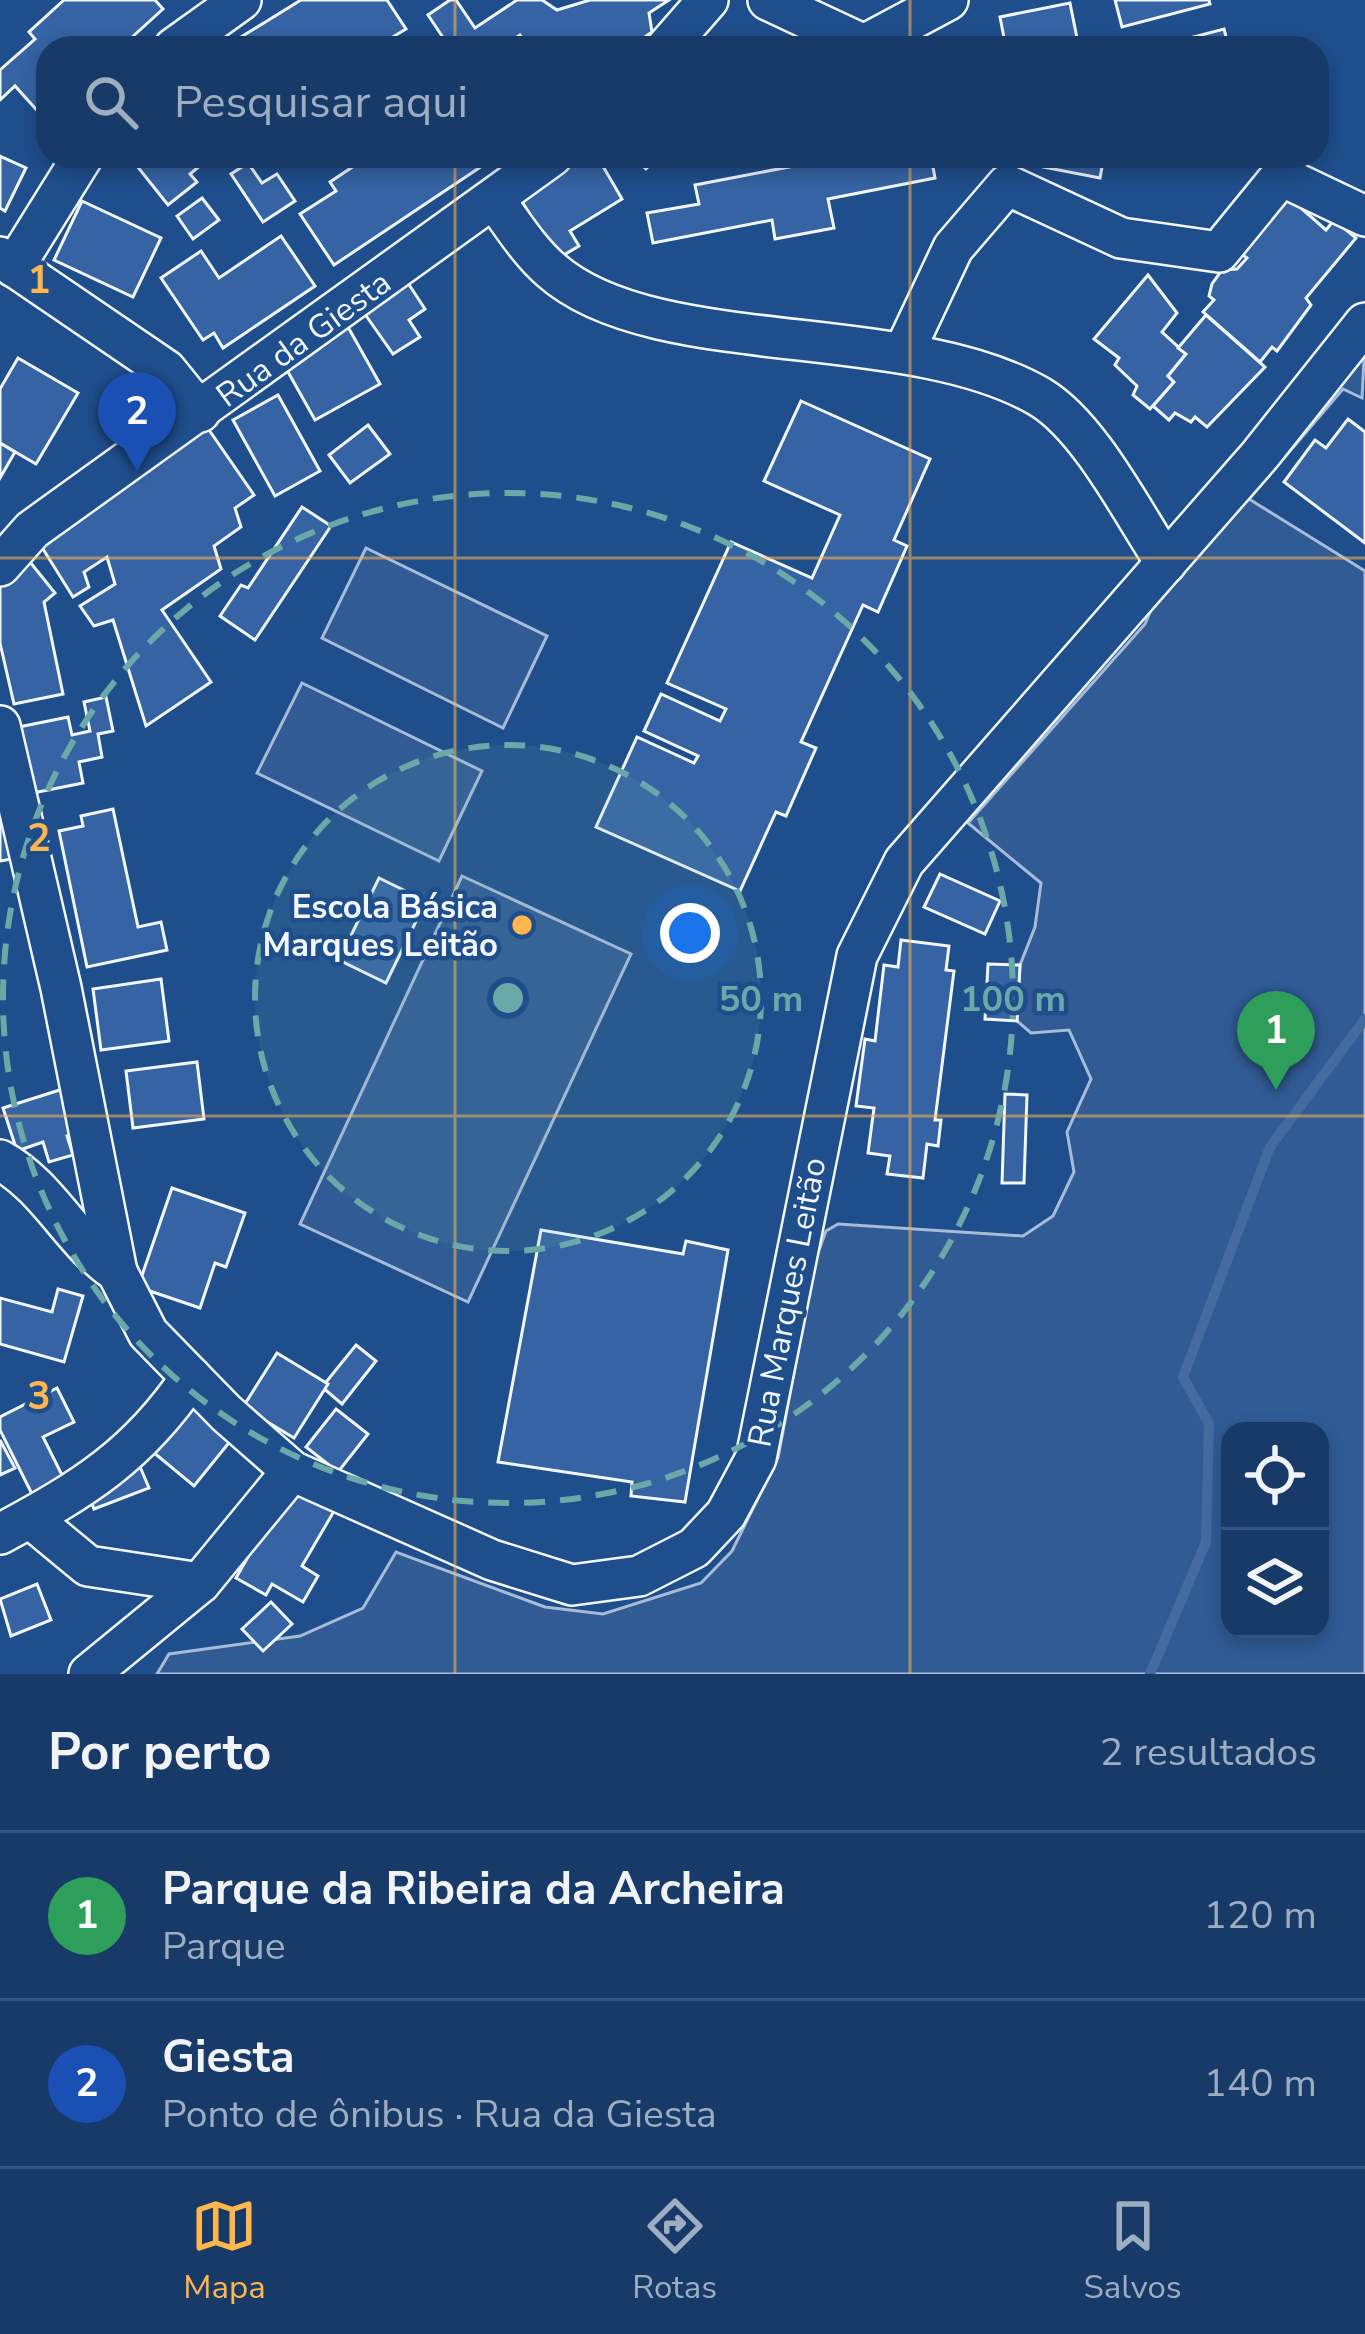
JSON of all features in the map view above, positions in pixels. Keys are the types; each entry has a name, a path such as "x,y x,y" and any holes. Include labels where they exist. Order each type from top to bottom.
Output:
{"street":[{"path":"676,36 708,0"},
{"path":"768,0 845,36"},
{"path":"881,36 948,0"},
{"path":"186,36 217,6"},
{"path":"74,168 7,262 166,370 200,412"},
{"name":"Rua da Giesta","path":"0,566 32,530 536,168"},
{"path":"904,352 953,248 1007,185 1121,238 1219,252 1281,176 1365,217"},
{"path":"494,199 553,273 593,296 662,319 904,352 1040,397 1077,429 1166,562"},
{"name":"Rua Marques Leitão","path":"0,726 61,988 117,1272 148,1334 292,1471 492,1560 572,1585 639,1576 694,1548 726,1514 755,1458 857,956 904,862 1166,562 1365,323"},
{"path":"0,1160 64,1215 94,1257 117,1272"},
{"path":"15,1526 118,1464 164,1418 191,1377"},
{"path":"89,1674 200,1583 292,1471"},
{"path":"15,1526 88,1566 200,1583"}],"shaded area":[{"path":"1365,340 1362,398 1343,389 1249,499 1365,571 1365,1674 157,1674 169,1654 300,1636 363,1608 396,1552 545,1607 603,1614 701,1583 732,1551 778,1458 815,1261 826,1231 838,1224 1023,1236 1053,1216 1074,1172 1067,1132 1091,1079 1069,1030 1031,1033 1017,1021 1020,965 1035,927 1041,883 968,823 1145,624 1151,610 1142,590"},
{"path":"366,548 547,636 503,728 322,638"},
{"path":"302,683 482,771 439,861 257,773"},
{"path":"462,876 631,954 468,1302 300,1224"}],"building":[{"path":"64,0 155,0 163,9 133,36 36,36 36,109 15,86 0,100 0,70 35,39 29,32"},
{"path":"301,0 387,0 406,29 394,36 242,36"},
{"path":"456,0 475,28 517,0 542,0 557,10 590,0 669,0 649,13 652,32 646,36 442,36 428,15"},
{"path":"1115,0 1209,0 1210,4 1122,27"},
{"path":"1070,3 1077,36 1004,36 1000,17"},
{"path":"1224,29 1226,36 1197,36"},
{"path":"0,156 26,168 5,211 0,208"},
{"path":"139,168 197,168 190,174 197,182 168,205"},
{"path":"252,168 262,183 277,174 295,201 263,222 231,174"},
{"path":"351,168 479,168 334,265 300,214 336,191 330,182"},
{"path":"564,168 604,168 622,199 570,231 579,246 557,259 518,195"},
{"path":"784,168 933,168 935,178 828,199 834,228 775,239 772,220 653,243 647,213 699,204 695,185"},
{"path":"1048,168 1102,168 1100,178"},
{"path":"1284,193 1326,230 1334,220 1356,238 1306,298 1311,305 1277,351 1272,347 1260,362 1203,312 1214,300 1209,296 1212,284 1222,270 1237,269 1247,258 1240,253"},
{"path":"202,198 219,220 193,239 177,216"},
{"path":"82,201 161,238 133,297 54,260"},
{"path":"281,236 315,286 223,348 214,333 203,340 161,278 201,251 219,278"},
{"path":"1148,275 1177,313 1162,332 1186,354 1168,376 1174,382 1150,409 1133,395 1137,386 1115,365 1119,358 1094,339"},
{"path":"406,280 425,309 409,320 420,337 393,354 362,310"},
{"path":"1206,315 1265,367 1207,427 1195,417 1191,422 1175,413 1169,420 1153,406 1174,382 1168,376 1186,354 1178,348"},
{"path":"348,327 380,384 315,420 283,363"},
{"path":"18,358 78,393 36,464 0,443 0,389"},
{"path":"278,395 320,471 275,496 233,420"},
{"path":"801,401 930,459 894,540 907,546 878,612 863,605 801,742 816,748 786,816 776,812 740,891 596,827 637,737 694,763 698,756 644,731 661,694 720,721 726,709 667,683 731,542 812,578 840,515 764,481"},
{"path":"1348,419 1365,432 1365,543 1284,482 1315,440 1326,448"},
{"path":"368,425 390,454 350,483 329,455"},
{"path":"207,427 254,495 235,508 241,527 214,546 221,569 162,610 211,682 146,726 113,620 94,626 80,606 115,584 107,557 84,572 89,587 73,597 38,541"},
{"path":"0,443 15,452 0,478"},
{"path":"302,507 331,526 255,640 220,616 241,585 248,588"},
{"path":"26,557 55,593 44,602 63,694 14,704 0,643 0,578"},
{"path":"106,697 113,731 98,734 102,757 79,762 83,783 33,793 19,727 68,717 72,735 90,731 84,702"},
{"path":"0,791 12,859 0,861"},
{"path":"113,809 138,927 161,922 167,950 87,967 59,831 83,826 81,816"},
{"path":"940,874 1000,901 985,934 924,907"},
{"path":"379,878 426,901 386,983 339,960"},
{"path":"901,940 949,946 946,970 954,971 935,1120 941,1120 938,1146 927,1144 923,1178 887,1174 890,1156 868,1153 874,1108 856,1106 865,1039 875,1041 884,965 898,967"},
{"path":"988,964 1020,965 1017,1021 985,1019"},
{"path":"161,979 169,1041 101,1050 93,989"},
{"path":"197,1062 204,1119 133,1128 126,1071"},
{"path":"66,1088 80,1131 67,1136 73,1155 49,1162 43,1142 17,1151 3,1108"},
{"path":"1005,1094 1027,1095 1024,1183 1002,1183"},
{"path":"172,1188 245,1213 226,1267 215,1263 200,1308 138,1287"},
{"path":"541,1230 683,1254 686,1241 728,1250 685,1502 631,1496 632,1482 498,1462"},
{"path":"58,1289 83,1296 64,1362 0,1344 0,1298 52,1312"},
{"path":"356,1345 376,1361 342,1404 322,1387"},
{"path":"277,1353 328,1384 294,1438 243,1407"},
{"path":"57,1388 74,1422 43,1437 64,1479 32,1494 0,1430 0,1417"},
{"path":"191,1406 232,1439 194,1486 153,1452"},
{"path":"336,1409 368,1434 338,1472 306,1447"},
{"path":"0,1440 15,1468 0,1475"},
{"path":"138,1462 149,1488 94,1509 84,1483"},
{"path":"292,1480 337,1506 302,1566 318,1576 303,1602 272,1584 266,1595 236,1578"},
{"path":"37,1584 51,1620 11,1636 0,1599"},
{"path":"271,1602 292,1624 263,1651 242,1629"}],"waterway":[{"path":"1150,1674 1206,1542 1209,1424 1183,1377 1270,1147 1365,1019"}],"place":[{"name":"Giesta","path":"137,471"},
{"name":"Escola Básica Marques Leitão","path":"522,925"},
{"name":"Parque da Ribeira da Archeira","path":"1276,1090"}]}
